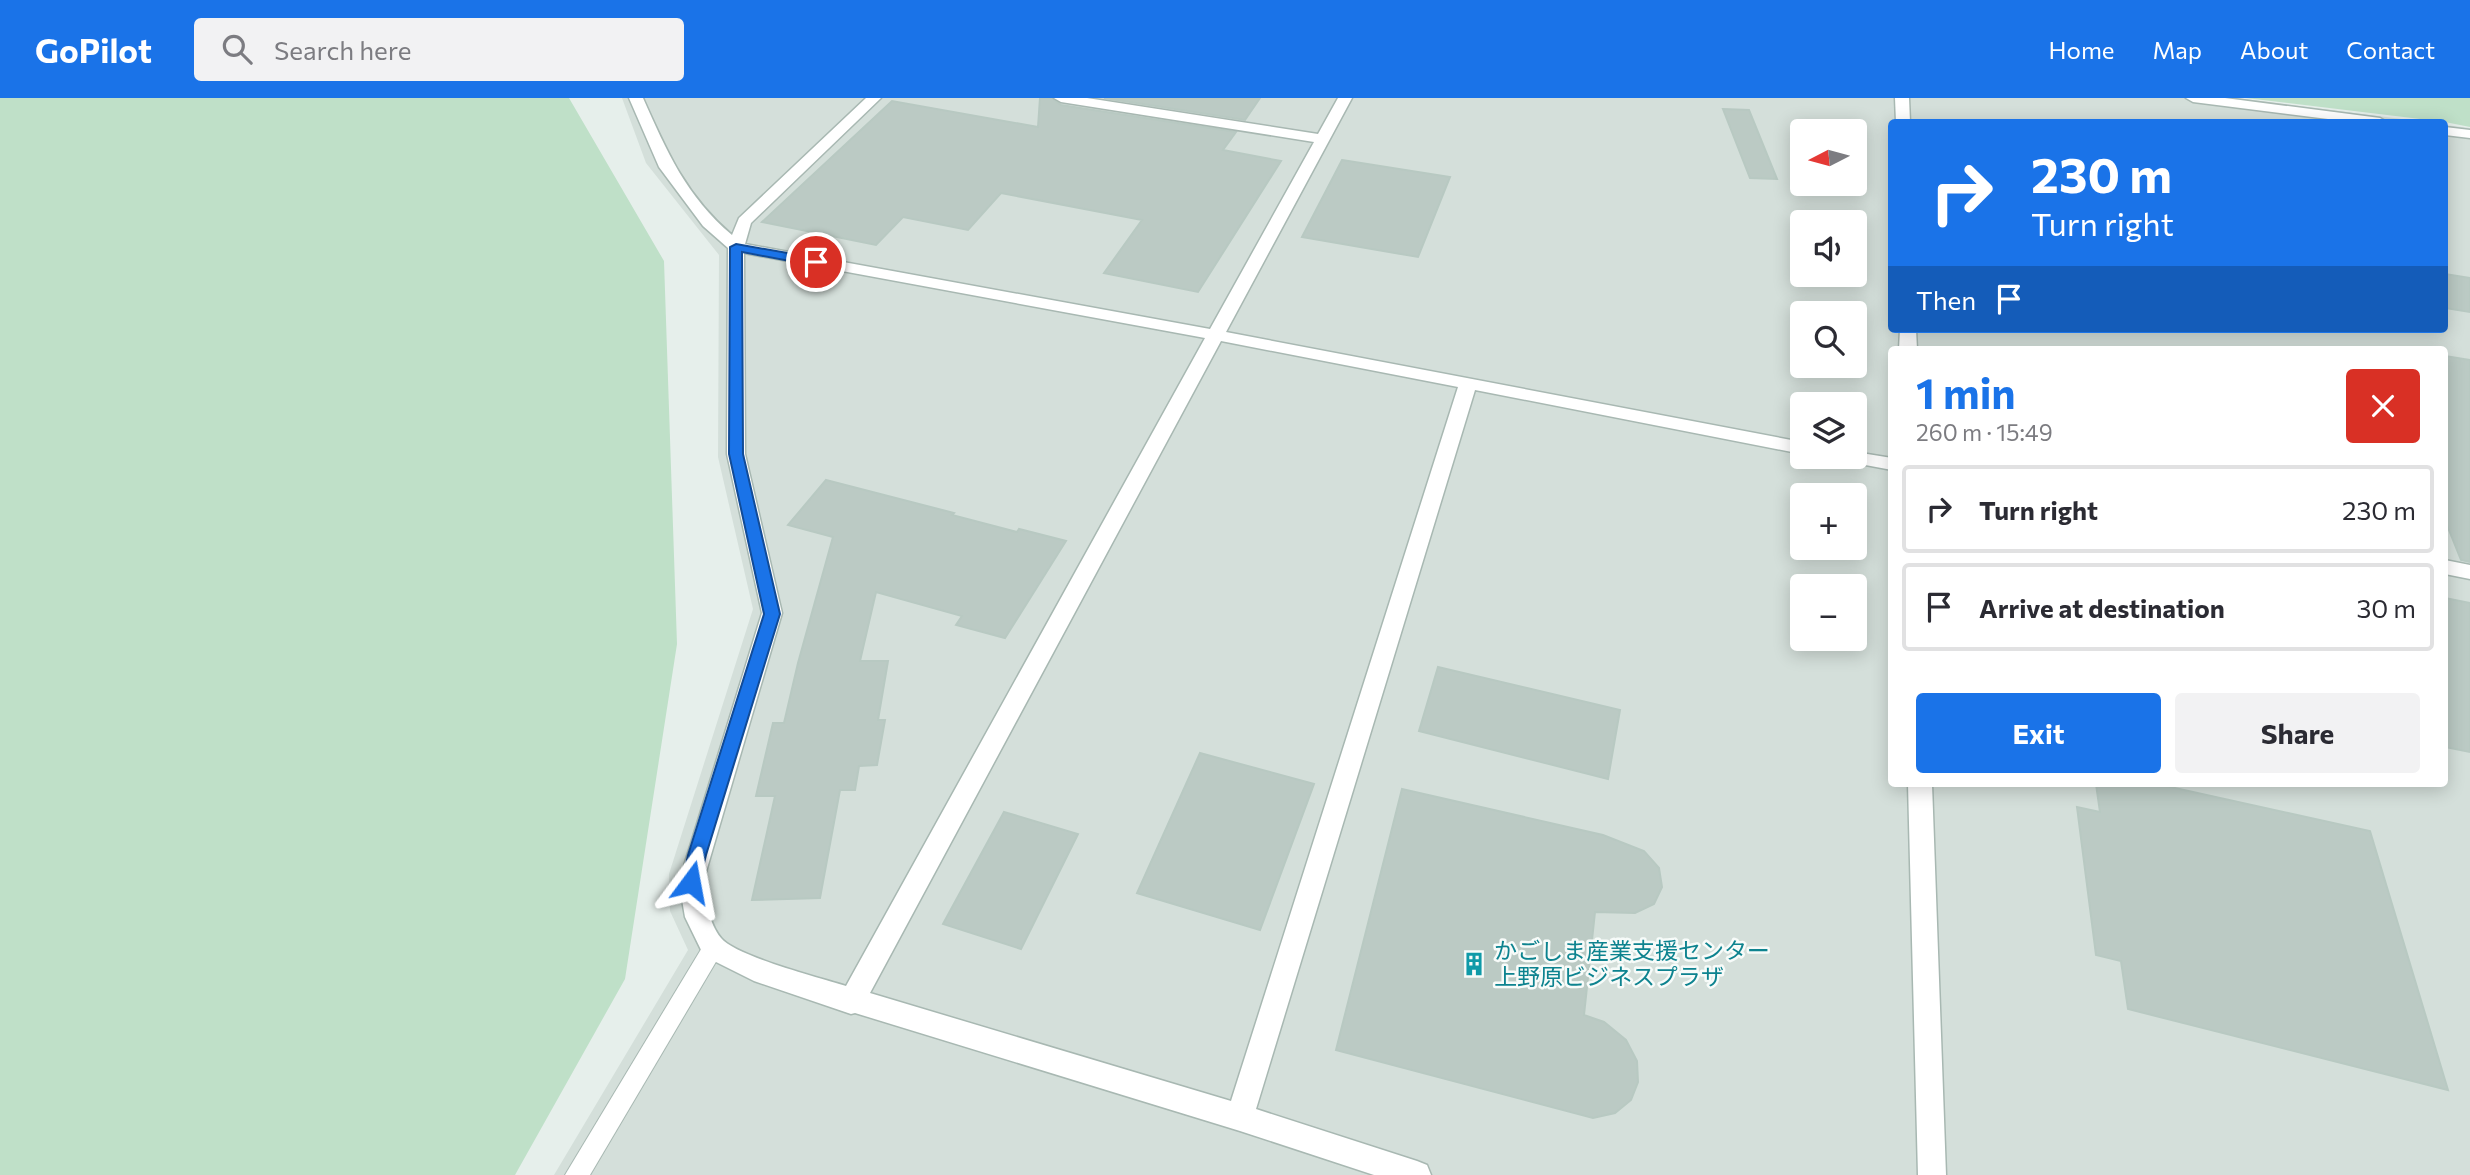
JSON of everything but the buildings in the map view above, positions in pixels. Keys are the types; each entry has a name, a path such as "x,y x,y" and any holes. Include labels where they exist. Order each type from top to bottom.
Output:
{"street":[{"path":"636,98 666,167 708,223 736,247 1790,445"},
{"path":"874,98 744,220 736,247 736,454 772,614 697,855 691,882 697,917 713,948 763,973 850,1002 1240,1117 1417,1175"},
{"path":"1061,98 1324,139"},
{"path":"850,1002 1345,98"},
{"path":"1902,98 1903,119"},
{"path":"2193,98 2357,119"},
{"path":"2448,131 2466,134 2470,148"},
{"path":"1240,1117 1468,384"},
{"path":"1867,460 1888,463"},
{"path":"2448,568 2470,572"},
{"path":"1920,787 1932,1175"}],"lane":[{"path":"578,1175 713,948"}],"shaded area":[{"path":"622,98 2236,98 2401,119 1888,119 1888,333 2448,333 2448,125 2470,128 2470,1175 554,1175 688,950 670,911 669,874 753,609 718,457 719,255 646,163"}],"green space":[{"path":"0,98 569,98 664,261 677,644 625,979 515,1175 0,1175"},
{"path":"2246,98 2470,98 2470,127 2448,123 2448,119 2420,119"}],"place":[{"name":"かごしま産業支援センター 上野原ビジネスプラザ","path":"1474,964"}],"route":[{"path":"691,882 772,614 736,454 736,247 816,262"}]}
